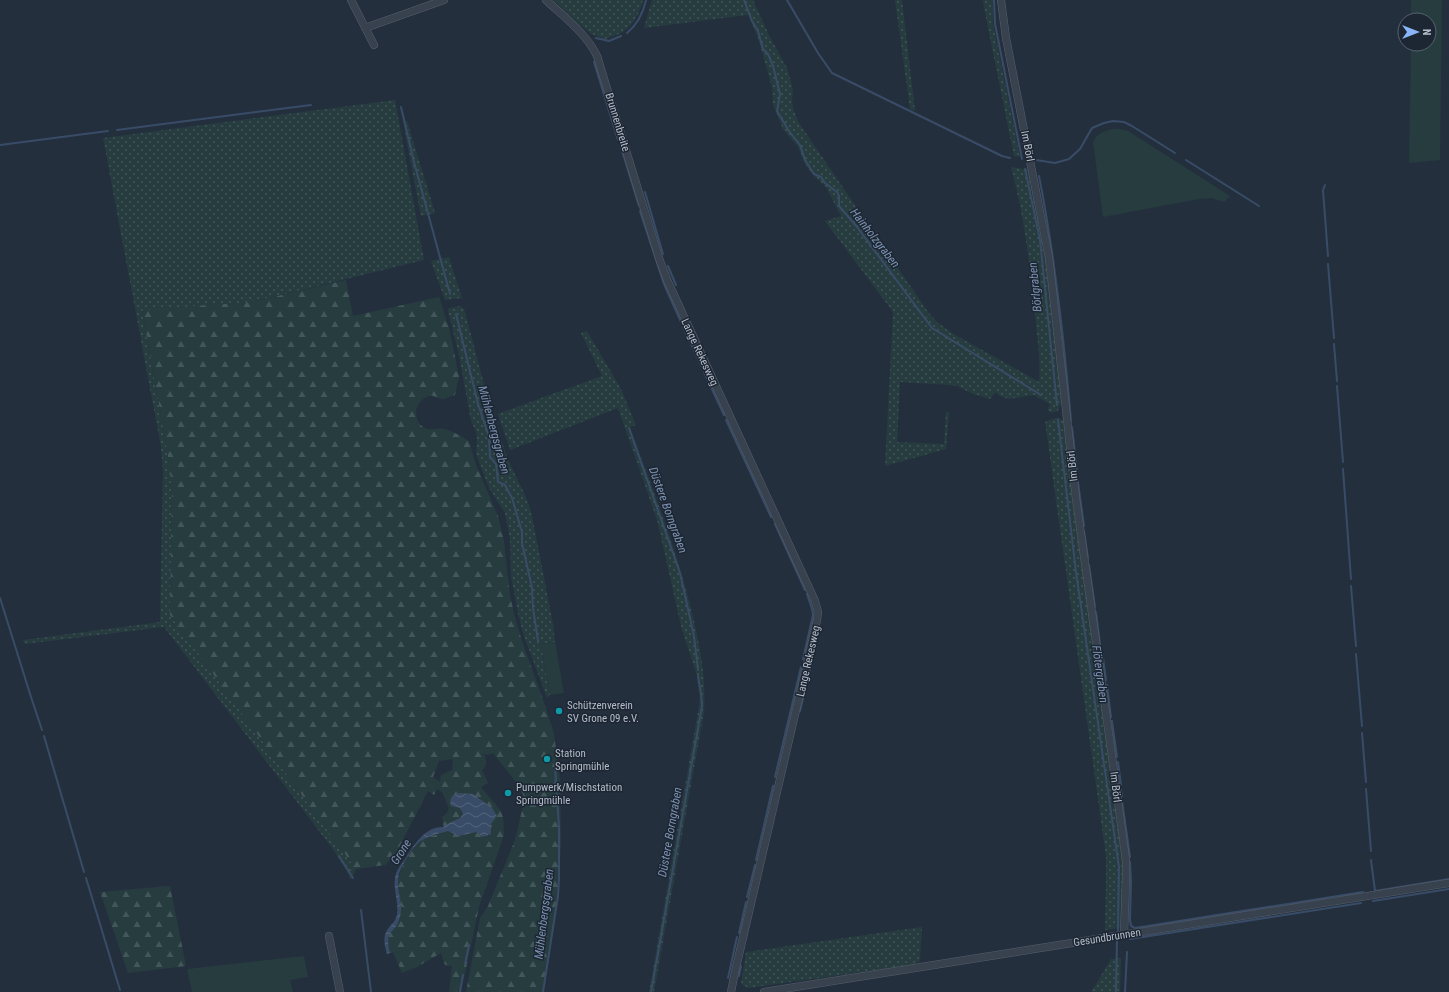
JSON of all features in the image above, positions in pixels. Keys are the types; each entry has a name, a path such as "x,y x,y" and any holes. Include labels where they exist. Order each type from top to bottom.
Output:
{"street":[{"path":"351,0 374,45"},
{"path":"365,28 444,0"},
{"name":"Brunnenbreite","path":"546,0 586,38 597,56 660,261"},
{"name":"Im Börl","path":"1001,0 1007,44 1049,258 1076,499 1126,862 1124,935"},
{"name":"Lange Rekesweg","path":"660,261 668,282 815,600 818,612 816,627 736,964 731,992"},
{"name":"Gesundbrunnen","path":"764,992 1449,884"},
{"path":"329,936 340,992"}],"green space":[{"path":"553,0 643,0 638,15 630,26 613,37 605,39 591,34"},
{"path":"652,0 753,0 770,37 787,68 793,89 792,102 799,123 928,312 937,322 952,333 1039,382 1040,365 1029,259 1020,203 1011,167 1030,170 1044,237 1062,401 1058,411 1051,413 1048,410 1050,404 1034,395 1009,399 1000,396 995,392 990,399 973,394 957,386 900,382 897,442 944,444 946,412 949,412 946,449 885,466 893,312 825,221 841,216 826,187 814,176 805,164 798,147 783,129 773,105 772,87 758,38 748,15 644,28"},
{"path":"895,0 902,0 915,111 910,109"},
{"path":"983,0 993,0 993,24 1020,157 1014,156"},
{"path":"1411,0 1442,0 1440,160 1409,163 1411,52 1437,52 1437,12 1411,12"},
{"path":"395,100 424,260 252,302 142,311 167,449 172,487 170,615 356,869 351,879 335,852 164,627 25,644 23,640 160,622 163,471 161,447 103,138"},
{"path":"407,121 435,213 421,216 403,122"},
{"path":"1112,129 1128,131 1230,196 1224,202 1211,198 1199,199 1103,217 1093,142 1098,135"},
{"path":"449,257 462,298 445,300 431,261"},
{"path":"346,280 353,316 439,297 450,331 459,377 455,395 444,399 432,396 425,398 421,401 417,408 416,416 423,427 447,430 469,441 476,465 498,516 504,541 510,596 516,621 554,734 560,780 561,842 558,896 543,992 466,992 480,918 488,906 515,840 523,806 524,797 519,786 493,753 488,755 484,754 486,764 482,770 488,783 481,787 501,811 503,817 504,835 479,907 461,992 449,992 452,966 445,965 441,953 417,967 402,973 393,952 390,953 388,939 389,935 398,923 401,913 398,883 400,873 406,860 417,844 421,841 431,836 448,831 444,829 442,817 447,813 449,808 442,792 437,789 434,795 428,791 396,853 385,865 356,869 170,615 172,487 167,449 142,310 252,302","holes":["453,759 452,770 441,775 440,782 433,777 439,761"]},
{"path":"461,306 464,309 488,400 500,436 509,462 527,500 532,516 553,624 555,642 541,644 550,695 547,698 523,633 518,613 511,576 510,539 505,513 489,488 476,454 476,432 471,421 459,355 448,311 449,308"},
{"path":"587,331 621,389 636,425 630,427 681,572 697,632 704,677 704,712 654,992 649,992 700,700 697,676 682,630 657,520 618,408 510,450 498,414 602,376 581,333"},
{"path":"1055,418 1062,419 1065,422 1123,868 1121,928 1105,930 1106,856 1045,422"},
{"path":"555,642 564,693 550,695 541,644"},
{"path":"170,886 186,966 128,973 100,892"},
{"path":"922,927 920,961 913,965 748,988 741,984 746,952"},
{"path":"304,956 308,977 290,980 293,992 192,992 187,969"},
{"path":"1121,958 1120,992 1091,992 1111,959"}],"water":[{"path":"458,793 473,794 492,808 497,816 491,824 491,834 483,837 476,832 459,836 448,831 427,838 415,846 400,871 398,886 401,913 398,923 389,935 388,939 390,953 387,954 385,935 397,915 395,887 396,872 421,837 431,830 444,827 445,825 460,818 463,814 460,808 451,806 450,801 452,796"}],"waterway":[{"path":"627,33 639,18 646,0"},
{"name":"Hainholzgraben","path":"744,0 752,21 758,31 763,49 768,54 773,66 780,94 777,111 789,131 800,145 805,160 814,174 821,177 825,183 837,192 839,196 839,206 857,227 932,328 1041,395"},
{"path":"787,0 818,53 832,73 1002,156 1010,158"},
{"name":"Börlgraben","path":"994,0 995,24 1022,159"},
{"path":"596,38 609,41 621,36"},
{"path":"594,62 618,140"},
{"path":"117,130 311,105"},
{"name":"Mühlenbergsgraben","path":"401,107 414,162 450,294"},
{"path":"1036,160 1055,163 1069,159 1080,149 1092,128 1113,121 1124,122 1132,126 1175,153"},
{"path":"0,145 108,131"},
{"path":"620,144 639,206"},
{"path":"1186,160 1259,206"},
{"name":"Börlgraben","path":"1025,169 1040,240 1057,405"},
{"path":"1039,176 1050,237 1058,298 1071,421"},
{"path":"1325,185 1323,190 1328,256"},
{"path":"645,192 663,254"},
{"path":"640,211 664,284 681,322"},
{"path":"1328,264 1334,338"},
{"path":"668,266 676,285"},
{"name":"Mühlenbergsgraben","path":"456,314 478,404 489,437 490,457 496,464 498,482 505,485 512,498 522,532 522,543 532,588 533,608 538,641"},
{"path":"683,327 702,367"},
{"path":"1334,344 1337,381"},
{"path":"704,372 724,415"},
{"path":"1337,386 1343,462"},
{"path":"726,420 771,517"},
{"name":"Flötergraben","path":"1058,420 1076,572 1119,867 1118,930"},
{"path":"1072,427 1077,470"},
{"name":"Düstere Borngraben","path":"629,428 680,573 694,636 698,670"},
{"path":"1343,469 1351,579"},
{"path":"1077,475 1084,526"},
{"path":"775,524 805,590"},
{"path":"1084,531 1088,558"},
{"path":"1089,565 1095,607"},
{"path":"1351,586 1356,646"},
{"path":"803,659 813,615 807,594"},
{"path":"0,598 42,730"},
{"path":"1096,612 1100,644"},
{"path":"1102,651 1106,680"},
{"path":"1356,654 1362,726"},
{"path":"800,711 812,662"},
{"path":"775,777 801,667"},
{"name":"Düstere Borngraben","path":"651,992 702,706 698,676"},
{"path":"1107,685 1111,717"},
{"path":"1112,721 1117,757"},
{"path":"1362,733 1366,782"},
{"path":"44,736 84,872"},
{"path":"1118,762 1121,785"},
{"name":"Mühlenbergsgraben","path":"543,992 558,896 559,879 559,828 555,766"},
{"path":"756,860 773,786"},
{"path":"1366,789 1371,851"},
{"path":"1121,790 1122,796"},
{"path":"1122,801 1130,857"},
{"path":"339,856 353,878"},
{"path":"1371,860 1375,891 1449,879"},
{"path":"1130,862 1130,920 1131,926 1135,928 1363,892"},
{"path":"747,897 755,865"},
{"path":"86,878 120,990"},
{"path":"1373,901 1449,889"},
{"path":"739,933 746,902"},
{"path":"1130,939 1361,903"},
{"path":"361,910 371,992"},
{"path":"728,978 737,937"},
{"name":"Flötergraben","path":"1116,992 1117,939"},
{"path":"465,964 469,945"},
{"path":"1125,992 1127,952"},
{"path":"739,976 741,966"},
{"path":"460,992 463,975"}],"place":[{"name":"Schützenverein SV Grone 09 e.V.","path":"559,711"},
{"name":"Station Springmühle","path":"547,759"},
{"name":"Pumpwerk/Mischstation Springmühle","path":"508,793"}],"water label":[{"name":"Grone","path":"401,852"}]}
